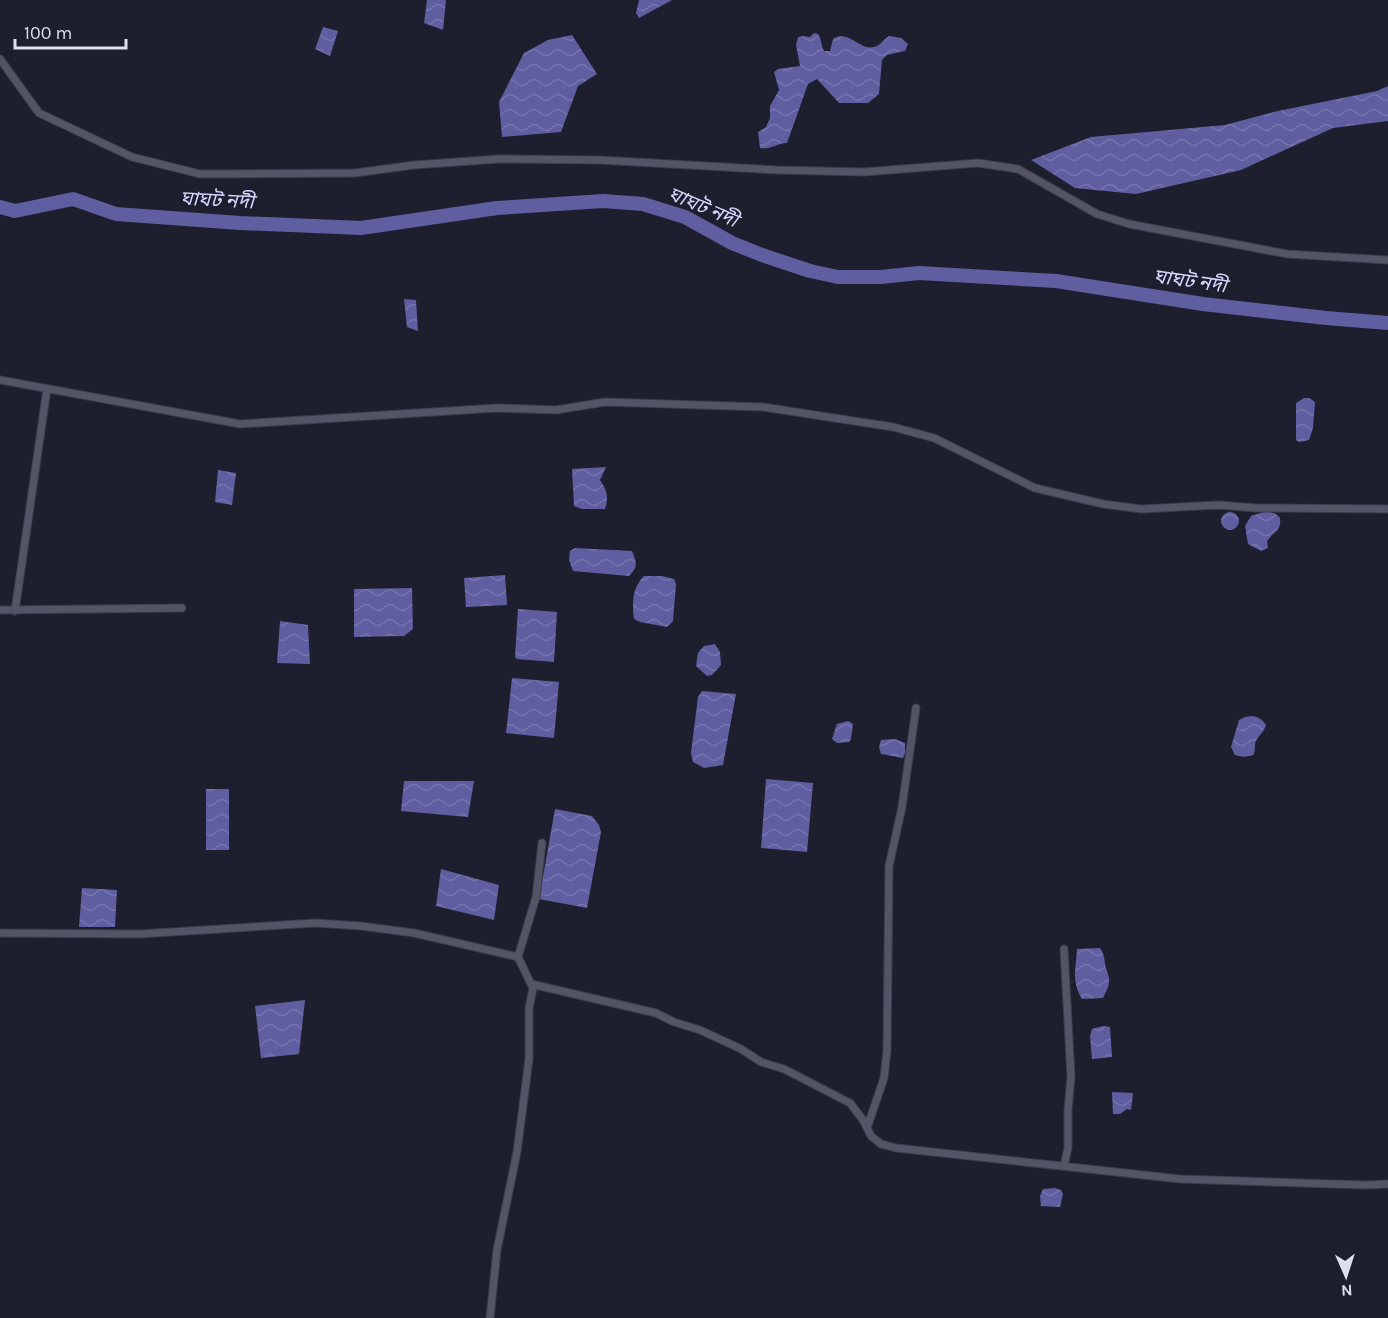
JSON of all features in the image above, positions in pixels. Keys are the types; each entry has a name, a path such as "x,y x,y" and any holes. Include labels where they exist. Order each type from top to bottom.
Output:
{"street":[{"path":"0,58 39,113 132,157 200,174 355,173 414,165 499,159 600,159 777,170 864,172 978,163 1018,169 1097,214 1129,224 1287,254 1388,260"},
{"path":"0,380 240,424 497,408 556,410 605,402 763,406 892,427 934,438 1035,489 1102,504 1141,510 1219,505 1256,508 1388,509"},
{"path":"15,610 47,388"},
{"path":"0,610 182,608"},
{"path":"867,1128 884,1078 887,1051 889,866 902,807 916,708"},
{"path":"490,1318 497,1250 518,1152 529,1059 529,1008 533,988 518,957 537,897 542,843"},
{"path":"0,933 139,934 315,923 414,933 518,957"},
{"path":"1064,949 1071,1076 1068,1148 1064,1166"},
{"path":"531,984 656,1013 674,1022 700,1030 741,1049 761,1062 784,1069 850,1102 871,1136 881,1144 896,1148 1180,1179 1388,1184"}],"water":[{"path":"427,0 446,0 443,30 424,23"},
{"path":"639,0 672,0 639,18 636,13"},
{"path":"323,27 338,31 330,56 315,49"},
{"path":"814,33 818,34 824,51 830,51 833,39 839,37 849,38 869,47 878,45 889,36 901,38 908,44 905,51 887,55 882,60 879,94 868,103 839,103 817,79 808,84 787,143 760,148 758,132 766,127 770,118 770,106 779,90 774,72 778,69 800,66 796,45 798,37 810,37"},
{"path":"572,35 597,74 578,86 561,132 502,137 499,102 524,53 548,40"},
{"path":"1388,86 1388,121 1333,128 1241,170 1136,194 1075,188 1031,160 1091,137 1225,125 1278,111 1377,91"},
{"path":"404,299 416,300 418,331 407,327"},
{"path":"1304,398 1315,402 1313,428 1309,440 1299,442 1296,440 1296,403"},
{"path":"606,467 600,480 607,494 605,509 582,509 574,506 572,469"},
{"path":"218,470 236,473 232,505 215,502"},
{"path":"1267,511 1280,518 1280,526 1267,542 1268,548 1261,551 1248,544 1245,526 1251,516"},
{"path":"1230,512 1236,515 1239,521 1236,527 1230,530 1224,527 1221,521 1224,515"},
{"path":"575,548 632,551 636,562 634,570 629,576 573,571 569,560 570,551"},
{"path":"505,575 507,605 466,607 464,578"},
{"path":"644,576 674,579 676,584 673,621 667,627 634,619 634,596"},
{"path":"412,588 413,629 404,636 354,637 354,589"},
{"path":"518,609 557,612 554,662 515,657"},
{"path":"280,621 308,625 310,664 277,663"},
{"path":"715,644 720,652 721,665 712,675 707,676 696,666 698,653 704,646"},
{"path":"512,678 559,682 554,738 506,733"},
{"path":"702,691 736,694 723,765 704,768 693,762 691,753 698,697"},
{"path":"1252,716 1262,720 1266,725 1256,741 1253,755 1244,757 1235,755 1231,747 1239,720"},
{"path":"848,721 853,724 851,739 849,742 837,743 832,739 837,724"},
{"path":"895,739 905,743 903,758 881,754 879,747 881,740"},
{"path":"766,779 813,783 807,852 761,848"},
{"path":"404,781 474,781 468,817 401,811"},
{"path":"206,789 229,789 229,850 206,850"},
{"path":"555,809 592,816 599,825 601,832 587,908 539,899"},
{"path":"441,869 499,885 494,920 436,906"},
{"path":"82,888 117,890 115,927 79,927"},
{"path":"1100,948 1109,977 1108,986 1103,998 1082,999 1075,980 1077,949"},
{"path":"305,1000 299,1054 261,1058 255,1006"},
{"path":"1110,1027 1112,1057 1092,1059 1090,1036 1092,1029"},
{"path":"1112,1092 1133,1093 1131,1110 1127,1109 1120,1114 1113,1114"},
{"path":"1043,1189 1061,1190 1063,1194 1060,1207 1041,1206 1040,1196"}],"waterway":[{"name":"ঘাঘট নদী","path":"0,207 15,211 73,199 116,214 240,223 361,228 497,208 603,201 643,204 685,217 732,243 762,255 810,271 838,277 881,277 919,273 1056,281 1203,304 1388,323"}]}
